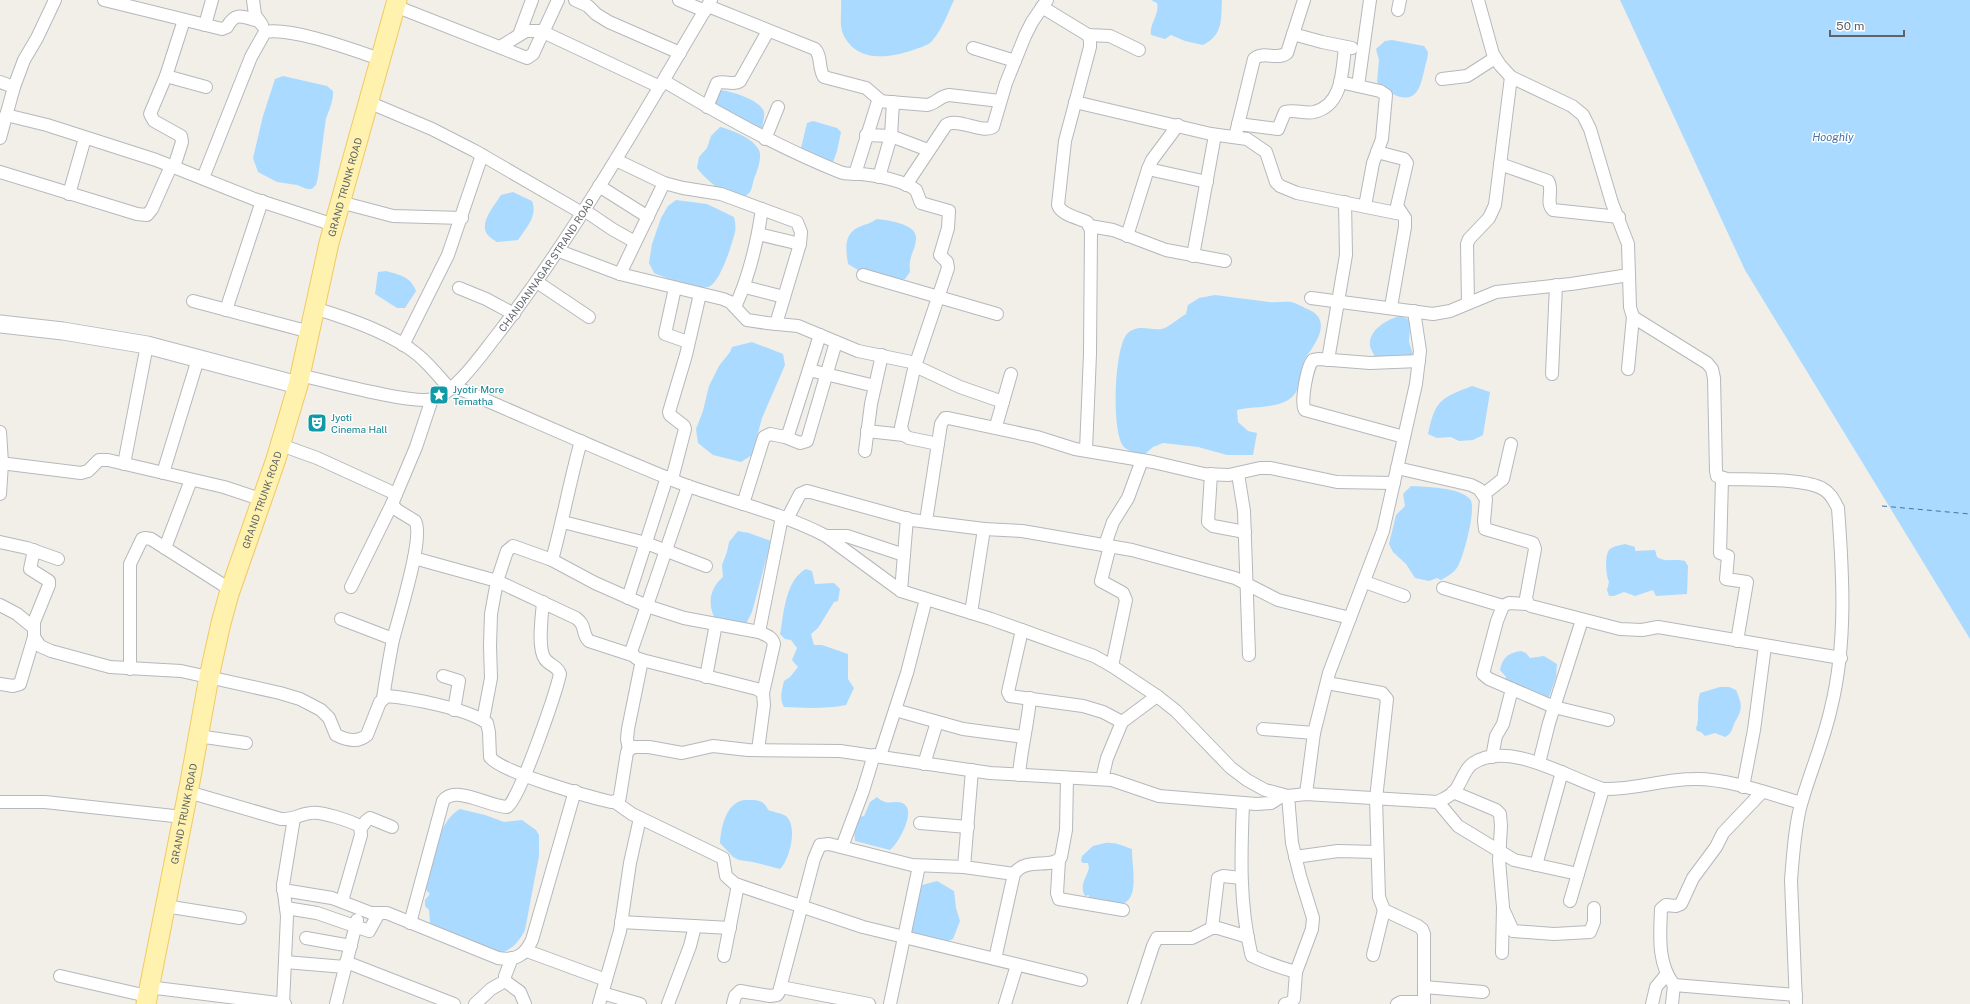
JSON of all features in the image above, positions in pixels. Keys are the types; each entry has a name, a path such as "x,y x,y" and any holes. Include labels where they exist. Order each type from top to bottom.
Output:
{"main road":[{"name":"GRAND TRUNK ROAD","path":"147,996 184,817 208,677 231,590 280,445 299,380 314,308 334,225 396,3"}],"street":[{"path":"0,138 14,87 24,60 37,38 55,0"},
{"path":"104,0 148,5 184,20 225,29 236,16 262,26 354,50 380,59"},
{"path":"205,25 212,0"},
{"path":"253,0 255,15 262,26"},
{"path":"519,35 532,0"},
{"path":"396,3 500,48 522,56 530,57 544,32 558,0"},
{"path":"575,0 588,6 596,14 609,22 680,53"},
{"path":"679,0 708,6 814,49 818,53 822,74 824,77 866,88 880,100 927,105 943,96 1000,101"},
{"path":"1235,137 1254,59 1261,55 1284,56 1287,53 1304,0"},
{"path":"1358,86 1370,0"},
{"path":"1478,0 1495,58 1511,77 1572,106 1583,115 1590,129 1612,203 1619,217 1628,244 1630,307 1633,317 1628,369"},
{"path":"906,184 942,129 948,123 986,128 993,127 1000,101 1015,61 1032,22 1045,4 1088,35 1110,36 1139,50"},
{"name":"CHANDANNAGAR STRAND ROAD","path":"299,380 412,400 432,399 451,388 476,362 514,314 559,251 616,160 708,6"},
{"path":"0,172 137,214 147,215 152,209 182,142 181,136 154,121 150,114 166,76 184,20"},
{"path":"203,178 262,26"},
{"path":"500,48 526,31 544,32 662,84 707,106 765,139 842,173 880,177 906,184 916,190 921,203 947,210 949,213 948,228 940,255 947,262 948,266 939,297 915,364 902,421 902,432 904,435"},
{"path":"707,106 717,83 734,83 740,81 768,31"},
{"path":"1293,34 1362,50"},
{"path":"1086,450 1090,354 1092,238 1090,226 1087,222 1064,212 1059,209 1058,205 1065,141 1090,47 1088,35"},
{"path":"1238,124 1278,130 1286,112 1315,112 1329,104 1335,99 1340,82 1345,47"},
{"path":"974,48 1015,61"},
{"path":"1442,80 1467,76 1495,58"},
{"path":"166,76 206,87"},
{"path":"1468,304 1467,244 1469,239 1482,227 1493,212 1511,77"},
{"path":"0,82 14,87"},
{"path":"1340,82 1380,91 1386,95 1382,139 1373,163 1364,206"},
{"path":"855,174 876,104 880,100"},
{"path":"368,102 432,129 482,155 583,211 635,242"},
{"path":"880,177 891,136 893,102"},
{"path":"1075,102 1216,135 1235,137 1254,142 1266,152 1276,182 1284,188 1297,193 1401,214"},
{"path":"765,139 778,107"},
{"path":"6,115 47,125 172,166 262,201 334,225"},
{"path":"1126,236 1152,160 1178,125"},
{"path":"866,135 891,136 928,150"},
{"path":"1193,256 1216,135"},
{"path":"69,194 85,138"},
{"path":"1377,152 1406,161 1397,206 1405,218 1405,227 1391,307"},
{"path":"403,345 443,268 462,218 482,155"},
{"path":"616,160 664,183 683,188 712,192 797,222 801,232 800,244 776,324"},
{"path":"1500,164 1548,181 1550,187 1550,206 1552,210 1619,217"},
{"path":"1148,169 1207,182"},
{"path":"620,274 664,183"},
{"path":"599,186 648,216"},
{"path":"226,310 262,201"},
{"path":"340,202 400,216 462,218"},
{"path":"1328,360 1346,255 1345,202"},
{"path":"735,307 745,287 758,234 762,209"},
{"path":"1090,226 1113,230 1166,250 1225,261"},
{"path":"758,234 800,244"},
{"path":"559,251 620,274 723,299 735,307 747,320 798,326 858,351 882,355 915,364 960,387 1003,402"},
{"path":"863,275 997,314"},
{"path":"1311,298 1391,307 1433,314 1450,311 1496,292 1629,275"},
{"path":"537,282 590,317"},
{"path":"1552,374 1556,285"},
{"path":"745,287 784,297"},
{"path":"459,288 486,299 514,314"},
{"path":"675,288 665,334 688,342"},
{"path":"628,598 670,478 685,429 684,426 670,415 669,412 700,294"},
{"path":"193,301 310,332"},
{"path":"314,308 353,320 403,345 422,359 451,388 581,440 688,486 785,518 826,536 901,591 1022,630 1094,656 1112,666 1157,696 1180,715 1231,768 1247,780 1265,790 1285,796"},
{"path":"1306,794 1314,733 1327,683 1383,531 1394,483 1416,384 1419,361 1420,351 1414,311"},
{"path":"1633,317 1707,363 1712,369 1714,378 1717,476 1722,479 1804,483 1823,488 1832,497 1838,508 1839,520 1843,614 1841,658 1820,751 1801,803 1791,880 1796,999 1674,985"},
{"path":"0,324 63,331 147,345 198,359 299,380"},
{"path":"785,437 789,432 820,335"},
{"path":"743,504 764,437 770,434 785,437 800,443 807,441 836,342"},
{"path":"124,464 147,345"},
{"path":"865,451 867,431 882,355"},
{"path":"163,473 198,359"},
{"path":"1404,437 1305,410 1302,404 1310,363 1319,359 1370,363 1419,361"},
{"path":"809,370 875,386"},
{"path":"996,426 1011,374"},
{"path":"351,587 394,499 416,447 432,399"},
{"path":"926,522 941,424 945,418 996,426 1086,450 1211,474 1238,474 1260,468 1271,468 1337,482 1394,483"},
{"path":"867,431 904,435 909,438 938,444"},
{"path":"0,432 0,494"},
{"path":"552,560 563,522 569,485 581,440"},
{"path":"1484,494 1503,479 1511,444"},
{"path":"0,605 17,614 34,632 40,646 51,652 87,662 130,669 173,670 280,693 315,705 326,714 336,735 351,740 363,738 367,735 383,698 393,639 414,558 418,526 415,521 397,510 394,499 317,458 280,445"},
{"path":"1,463 81,473 88,471 99,460 163,473 262,500"},
{"path":"1112,666 1126,600 1122,593 1101,581 1113,522 1128,498 1142,460"},
{"path":"1397,468 1463,483 1479,489 1484,494 1486,504 1484,521 1485,529 1528,541 1535,546 1526,598 1528,604"},
{"path":"1211,474 1208,522 1213,526 1245,532"},
{"path":"1238,474 1244,504 1249,655"},
{"path":"1722,479 1720,553 1728,556 1726,579 1747,582 1737,641"},
{"path":"165,548 191,480"},
{"path":"616,802 619,800 620,796 625,761 629,750 627,739 637,658 631,648 688,486"},
{"path":"759,632 785,518 800,494 807,491 926,522 984,529 1022,531 1132,550 1235,578 1278,600 1350,618"},
{"path":"901,591 907,518"},
{"path":"563,522 646,543 706,566"},
{"path":"971,613 984,529"},
{"path":"826,536 847,536 904,555"},
{"path":"130,669 129,573 131,559 142,539 151,539 231,590"},
{"path":"0,542 34,550 58,559"},
{"path":"483,720 491,678 490,646 492,614 497,581 507,550 513,546 552,560 646,606 684,618 759,632 771,638 774,644 762,693 764,705 758,750"},
{"path":"0,684 13,686 20,684 34,632 49,586 46,579 30,569 34,550"},
{"path":"414,558 497,581 543,602 581,622 585,637 589,641 637,658 757,689 762,693"},
{"path":"1365,582 1404,596"},
{"path":"1443,588 1503,606"},
{"path":"842,847 895,710 926,599"},
{"path":"410,923 443,801 446,797 455,794 507,807 512,803 524,775 548,712 560,674 557,668 545,660 541,648 543,602"},
{"path":"1608,720 1554,707 1489,679 1482,674 1497,621 1503,606 1509,603 1528,604 1540,610 1620,628 1642,630 1658,627 1841,658"},
{"path":"341,619 393,639"},
{"path":"1539,763 1554,707 1582,620"},
{"path":"706,677 716,624"},
{"path":"1022,630 1008,692 1013,696 1083,706 1102,712 1122,722"},
{"path":"1743,787 1754,730 1765,646"},
{"path":"444,676 459,681 454,710"},
{"path":"1327,683 1382,693 1386,699 1376,799 1379,897 1384,910 1373,955"},
{"path":"1492,757 1496,736 1503,724 1512,689"},
{"path":"1102,780 1107,758 1122,722 1157,696"},
{"path":"383,698 394,697 454,710 483,720 489,727 489,753 492,761 524,775 616,802 640,818 723,858 726,876 738,885 862,927 1081,980"},
{"path":"1019,775 1024,737 1029,717 1030,698"},
{"path":"895,710 973,731 1024,737"},
{"path":"924,764 937,722"},
{"path":"1263,729 1314,733"},
{"path":"198,736 246,743"},
{"path":"629,750 639,747 649,747 689,753 713,746 758,750 817,749 877,755 924,764 1019,775 1112,780 1159,796 1243,803 1271,802 1285,796 1306,794 1438,802 1454,792 1471,765 1481,759 1492,757 1516,758 1539,763 1603,789 1614,790 1681,779 1696,779 1743,787 1801,803"},
{"path":"964,867 972,770"},
{"path":"1536,865 1562,772"},
{"path":"1067,778 1066,830 1059,860 1057,893 1059,899 1123,910"},
{"path":"1570,901 1603,789"},
{"path":"283,890 323,896 342,901 371,913 387,913 498,958 512,958 522,955 527,951 532,940 575,791"},
{"path":"188,792 281,818 294,818 309,813 317,813 357,824 361,828"},
{"path":"1454,792 1496,810 1500,814 1501,826 1499,869 1503,907 1502,953"},
{"path":"1672,1004 1674,985 1666,975 1660,942 1661,909 1666,906 1676,906 1681,904 1693,878 1716,847 1723,833 1762,792"},
{"path":"1285,796 1295,857 1312,911 1313,924 1296,972 1294,999 1290,1003 1285,1004"},
{"path":"0,802 45,802 184,817"},
{"path":"1438,802 1458,826 1514,860 1578,874"},
{"path":"1243,803 1243,904 1252,956 1263,959 1275,967 1296,972"},
{"path":"60,976 147,996 284,1004 287,916 283,890 294,818"},
{"path":"342,901 361,835 361,828 366,820 370,818 392,827"},
{"path":"640,818 630,863 621,922 600,999 640,1004"},
{"path":"920,823 968,828"},
{"path":"733,1004 740,991 773,996 777,995 781,987 801,906 818,847 824,843 919,866 964,867 1014,874"},
{"path":"1295,857 1338,851 1377,852"},
{"path":"995,959 1014,874 1022,866 1028,864 1059,860"},
{"path":"890,1004 919,866"},
{"path":"1212,928 1218,878 1223,876 1242,878"},
{"path":"724,956 738,885"},
{"path":"165,906 240,918"},
{"path":"1503,907 1513,931 1554,934 1590,932 1594,922 1594,908"},
{"path":"286,908 317,913 356,927 371,930 379,913"},
{"path":"336,1004 360,909"},
{"path":"1384,910 1422,929 1425,944 1424,1003 1401,1002 1398,1004"},
{"path":"621,922 730,928"},
{"path":"668,1004 690,946 695,926"},
{"path":"1134,1004 1155,940 1159,937 1192,938 1212,928 1218,928 1248,937"},
{"path":"306,938 351,946"},
{"path":"527,951 606,980"},
{"path":"505,981 505,976 512,958"},
{"path":"285,962 346,965 454,1004"},
{"path":"1005,1004 1017,964"},
{"path":"1652,1004 1656,987 1666,975"},
{"path":"505,981 518,990 523,1003"},
{"path":"475,1004 491,989 505,981"},
{"path":"781,987 814,999 870,1004"},
{"path":"1424,987 1483,992"}],"water":[{"path":"841,0 954,0 939,32 929,44 896,55 875,56 857,50 849,44 842,30"},
{"path":"1151,0 1222,0 1221,20 1218,32 1210,41 1203,45 1185,41 1171,35 1165,39 1151,35 1158,7 1157,3"},
{"name":"Hooghly","path":"1620,0 1970,0 1970,639 1745,270"},
{"path":"1392,40 1424,46 1428,52 1420,86 1414,95 1409,97 1403,97 1390,93 1377,82 1379,60 1376,49 1385,41"},
{"path":"283,76 327,86 333,91 330,109 326,118 318,177 316,185 312,189 277,182 258,172 253,158 263,116 275,79"},
{"path":"720,90 731,92 752,100 762,108 764,112 764,119 761,131 711,103"},
{"path":"813,121 837,128 841,132 832,165 800,152 807,123"},
{"path":"720,127 736,132 747,138 759,150 759,162 752,188 750,192 744,196 737,197 730,195 714,185 697,168 699,157 707,148 711,136"},
{"path":"513,192 532,201 532,217 528,226 518,240 497,242 487,234 485,229 486,219 501,195"},
{"path":"676,200 707,204 734,217 735,232 728,254 717,279 708,287 695,287 654,273 649,263 652,244 661,218 668,206"},
{"path":"877,219 888,220 907,226 915,234 916,239 910,262 910,272 905,279 895,280 876,273 858,270 848,264 846,248 850,234 859,227"},
{"path":"386,271 408,279 414,286 416,291 405,308 397,308 375,294 378,272"},
{"path":"1215,295 1272,302 1291,302 1314,312 1319,317 1321,323 1318,337 1304,361 1296,392 1285,402 1269,406 1237,410 1238,422 1248,431 1257,433 1253,455 1227,455 1198,447 1163,443 1153,447 1145,454 1128,450 1124,447 1120,439 1117,426 1116,409 1119,356 1127,334 1140,328 1165,328 1186,314 1188,305 1199,298"},
{"path":"1399,316 1408,319 1410,324 1409,342 1413,354 1410,359 1375,358 1370,346 1372,335 1379,326"},
{"path":"752,342 783,354 785,365 762,418 752,455 741,462 713,455 698,443 696,429 703,411 709,386 719,366 732,347"},
{"path":"1472,386 1490,392 1483,435 1473,440 1459,441 1451,437 1437,438 1428,434 1433,414 1441,402 1446,397"},
{"path":"1411,486 1442,488 1458,492 1470,499 1472,504 1467,541 1458,567 1454,572 1441,580 1437,578 1429,581 1415,578 1406,564 1393,552 1389,544 1396,515 1405,506 1403,494"},
{"path":"738,531 749,533 771,541 752,612 745,626 715,619 711,607 711,596 715,586 723,577 722,565 729,542"},
{"path":"1625,544 1635,547 1635,551 1655,550 1657,557 1660,559 1685,561 1688,566 1687,594 1656,596 1653,590 1635,596 1624,592 1614,596 1609,596 1607,590 1609,582 1606,570 1607,555 1610,549"},
{"path":"806,569 812,571 815,584 834,583 840,589 838,601 834,602 818,628 811,634 814,645 822,645 848,654 848,679 854,688 846,705 808,708 784,707 782,704 781,694 784,681 790,677 798,667 792,660 797,648 791,640 785,639 780,634 791,587 794,580"},
{"path":"1521,651 1526,653 1530,658 1544,656 1557,664 1556,677 1549,697 1541,699 1505,681 1506,677 1500,670 1503,662 1509,654"},
{"path":"1720,687 1729,687 1736,690 1740,699 1740,710 1732,731 1727,736 1725,737 1715,733 1705,736 1701,732 1697,731 1696,728 1700,693"},
{"path":"877,797 885,802 899,802 904,804 908,810 907,822 901,836 890,850 855,841 854,828 859,817 864,816 870,802"},
{"path":"744,800 755,800 762,802 768,810 786,816 790,821 792,827 791,842 787,858 780,869 739,860 733,857 720,843 723,823 729,811 738,802"},
{"path":"460,809 485,815 504,822 522,820 536,830 539,835 539,856 525,930 511,948 503,952 494,952 467,943 434,929 430,923 429,910 425,906 425,900 430,894 424,888 429,868 436,844 446,823 452,815"},
{"path":"1105,843 1116,844 1132,849 1133,890 1130,897 1125,902 1118,904 1089,899 1089,895 1085,896 1083,892 1083,885 1089,868 1088,863 1083,863 1081,861 1082,856 1093,846"},
{"path":"937,881 954,891 956,908 960,921 953,939 943,943 908,934 918,889 922,885"}],"ferry route":[{"path":"1882,506 1970,514"}],"place":[{"name":"Jyotir More Tematha","path":"439,395"},
{"name":"Jyoti Cinema Hall","path":"317,423"}]}
